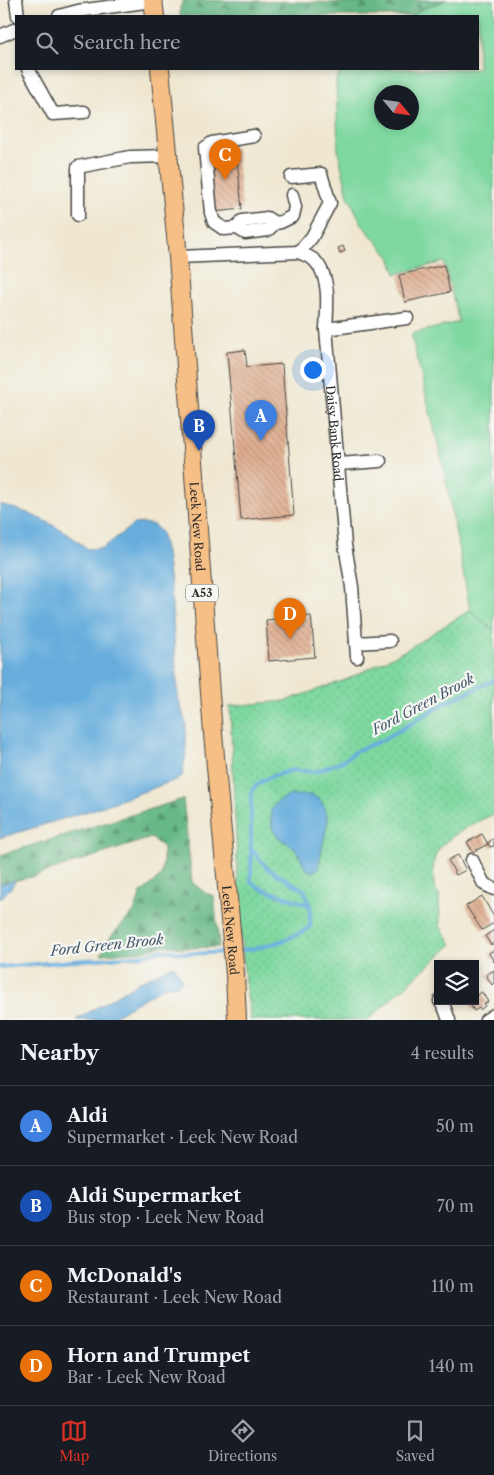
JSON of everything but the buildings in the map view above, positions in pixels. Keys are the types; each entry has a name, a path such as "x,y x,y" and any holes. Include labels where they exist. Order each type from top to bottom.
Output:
{"highway":[{"name":"Leek New Road","path":"160,70 178,257 188,411 235,974 237,1018"}],"street":[{"path":"16,0 18,15"},
{"path":"63,15 78,11 154,6"},
{"path":"0,36 15,29"},
{"path":"29,70 53,114 84,112"},
{"path":"254,136 212,143 206,148 211,213 214,222 224,229 236,228 242,221 267,218 275,223 282,222 293,216 295,207 292,195"},
{"path":"78,215 78,167 130,158 169,156"},
{"path":"178,257 298,252 312,237 330,202 321,168 291,177"},
{"name":"Daisy Bank Road","path":"298,252 316,260 323,273 327,293 326,329 345,545 352,587 357,657"},
{"path":"326,329 407,318"},
{"path":"338,464 380,461"},
{"path":"356,643 390,641"},
{"path":"472,860 484,884 494,888"},
{"path":"442,1005 449,1020"},
{"path":"486,1020 494,1015"}],"green space":[{"path":"184,0 362,3 373,0 446,0 418,11 413,15 180,15 180,7"},
{"path":"446,0 494,0 494,631 470,610 444,469 411,334 459,322 444,262 396,274 390,257 363,226 348,196 338,151 336,81 341,70 479,70 479,15 413,15 418,11"},
{"path":"470,610 494,631 494,814 470,826 444,844 438,850 433,868 434,888 439,894 440,926 452,944 368,1020 251,1020 240,927 230,706 285,701 348,679 406,650"},
{"path":"183,799 192,882 205,893 214,896 219,947 183,948 163,945 144,951 101,954 112,935 134,912 141,893 161,876 163,847 151,838 31,877 0,884 0,855"}],"water":[{"path":"0,504 28,513 49,523 88,549 103,548 134,524 154,525 161,532 171,591 178,697 186,724 186,753 182,776 176,780 92,810 0,838"},
{"path":"290,795 312,795 320,800 325,808 328,819 318,869 312,872 306,869 296,849 278,837 272,828 271,810 277,802"},
{"path":"16,880 11,888 0,899 0,884"},
{"path":"174,965 182,979 180,983 163,987 107,1020 76,1020 139,982"}],"waterway":[{"name":"Ford Green Brook","path":"238,951 275,943 310,927 310,905 304,890 267,868 251,848 252,790 259,783 270,777 293,770 315,772 343,761 356,751 383,740 445,703 494,680"},
{"name":"Ford Green Brook","path":"251,848 251,882 262,889 310,905"},
{"name":"Ford Green Brook","path":"0,967 146,955 162,950 190,953 228,952"}],"place":[{"name":"McDonald's","path":"225,180"},
{"name":"Aldi","path":"261,441"},
{"name":"Aldi Supermarket","path":"199,451"},
{"name":"Horn and Trumpet","path":"290,639"}]}
